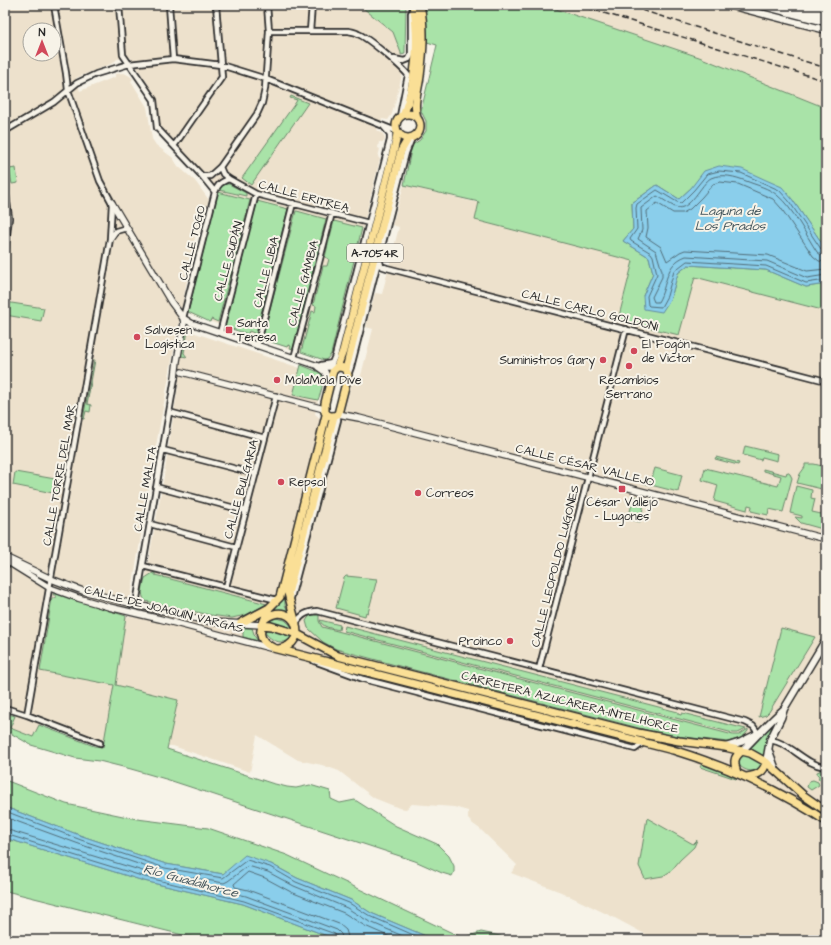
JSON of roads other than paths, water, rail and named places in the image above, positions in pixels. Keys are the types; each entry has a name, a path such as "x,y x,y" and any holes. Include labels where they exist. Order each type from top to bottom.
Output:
{"main road":[{"name":"A-7054R","path":"330,413 330,382 333,371 337,367 340,357 396,141 397,132 395,124 402,115 409,100 416,51 416,33 412,5"},
{"name":"A-7054R","path":"330,413 347,372 401,151 410,139 420,130 415,100 420,77 423,45 423,17 420,5"},
{"path":"729,5 826,30"},
{"path":"402,115 411,114 417,118"},
{"path":"397,132 402,138 410,139"},
{"path":"337,367 342,367 347,372"},
{"path":"241,623 269,608 280,597 330,413"},
{"path":"269,608 266,618 261,625 261,636 264,641 273,648 285,648 291,645 297,634 295,616 288,593 330,413"},
{"path":"266,618 277,613 282,613 288,615 296,624"},
{"name":"CARRETERA AZUCARERA-INTELHORCE","path":"261,625 271,626 297,634 338,656 638,733 725,747 750,753 766,762 803,795 826,811"},
{"path":"747,777 763,770 770,740 781,718 784,708 826,639"},
{"name":"CARRETERA AZUCARERA-INTELHORCE","path":"273,648 701,758 747,777 780,793 826,821"},
{"path":"737,773 735,761 736,756 784,708"},
{"path":"725,747 741,742 758,733"},
{"path":"768,749 776,770"}],"street":[{"path":"54,5 68,90 100,181 171,302 183,318 191,323 294,358 317,365 337,367"},
{"path":"119,5 123,55 154,100 156,128 202,176 215,192"},
{"path":"169,5 173,59"},
{"path":"174,146 222,77 216,5"},
{"path":"202,176 210,176 220,167 257,114 262,103 266,79 269,31 268,5"},
{"path":"310,31 312,5"},
{"path":"387,55 397,61 410,59 412,5"},
{"path":"269,31 349,31 360,34 387,55 408,75 402,115"},
{"path":"5,131 54,102 77,83 96,74 129,64 173,59 221,65 266,79 383,126 397,132 388,148"},
{"path":"317,365 332,363 339,340 390,140 390,134 383,126"},
{"path":"347,372 351,367 410,139"},
{"name":"CALLE ERITREA","path":"220,167 223,174 229,179 256,194 369,223"},
{"name":"CALLE TOGO","path":"183,318 217,185 229,179"},
{"path":"5,187 9,218 5,250"},
{"name":"CALLE SUDÁN","path":"220,333 256,194"},
{"name":"CALLE TORRE DEL MAR","path":"27,715 110,239 112,203"},
{"name":"CALLE LIBIA","path":"257,346 293,203"},
{"name":"CALLE GAMBIA","path":"294,358 332,213"},
{"path":"110,239 116,230 127,229"},
{"name":"CALLE CARLO GOLDONI","path":"379,257 381,266 387,268 826,381"},
{"name":"CALLE MALTA","path":"136,604 175,378 184,323 183,318"},
{"name":"CALLE LEOPOLDO LUGONES","path":"539,669 626,329"},
{"path":"339,340 340,357"},
{"path":"175,378 182,372 178,368 177,360"},
{"path":"317,365 325,372 330,382"},
{"name":"CALLE CÉSAR VALLEJO","path":"182,372 276,396 330,413 359,418 826,539"},
{"name":"CALLE BULGARIA","path":"226,587 276,396"},
{"path":"169,412 265,438"},
{"path":"163,450 256,474"},
{"path":"156,487 246,511"},
{"path":"150,524 236,548"},
{"name":"CALLE DE JOAQUÍN VARGAS","path":"5,557 51,579 83,591 189,618 212,622 261,625"},
{"name":"CALLE DE JOAQUÍN VARGAS","path":"5,560 50,588 108,608 160,619 273,648"},
{"path":"143,566 277,600"},
{"name":"CARRETERA AZUCARERA-INTELHORCE","path":"296,624 301,615 308,612 317,611 745,722 753,726 758,733"},
{"path":"5,708 100,743"},
{"path":"770,740 781,742 817,766 825,764"}],"water":[{"name":"Laguna de Los Prados","path":"719,166 742,169 782,187 792,199 826,249 826,284 806,287 766,270 688,265 678,273 671,298 662,312 644,309 643,296 653,273 649,257 623,241 633,229 632,203 657,185 679,199 691,188 704,171"},
{"name":"Río Guadalhorce","path":"5,807 82,836 166,864 223,874 245,855 271,864 297,878 351,900 371,913 435,940 338,940 243,904 144,881 8,839 5,838"}],"railway":[{"path":"578,5 826,81"},
{"path":"625,5 826,68"}],"place":[{"name":"Santa Teresa","path":"229,330"},
{"name":"Salvesen Logística","path":"137,337"},
{"name":"El Fogón de Victor","path":"634,351"},
{"name":"Suministros Gary","path":"603,360"},
{"name":"Recambios Serrano","path":"629,366"},
{"name":"MolaMola Dive","path":"277,380"},
{"name":"Repsol","path":"281,482"},
{"name":"César Vallejo - Lugones","path":"622,489"},
{"name":"Correos","path":"418,493"},
{"name":"Proinco","path":"510,641"}]}
